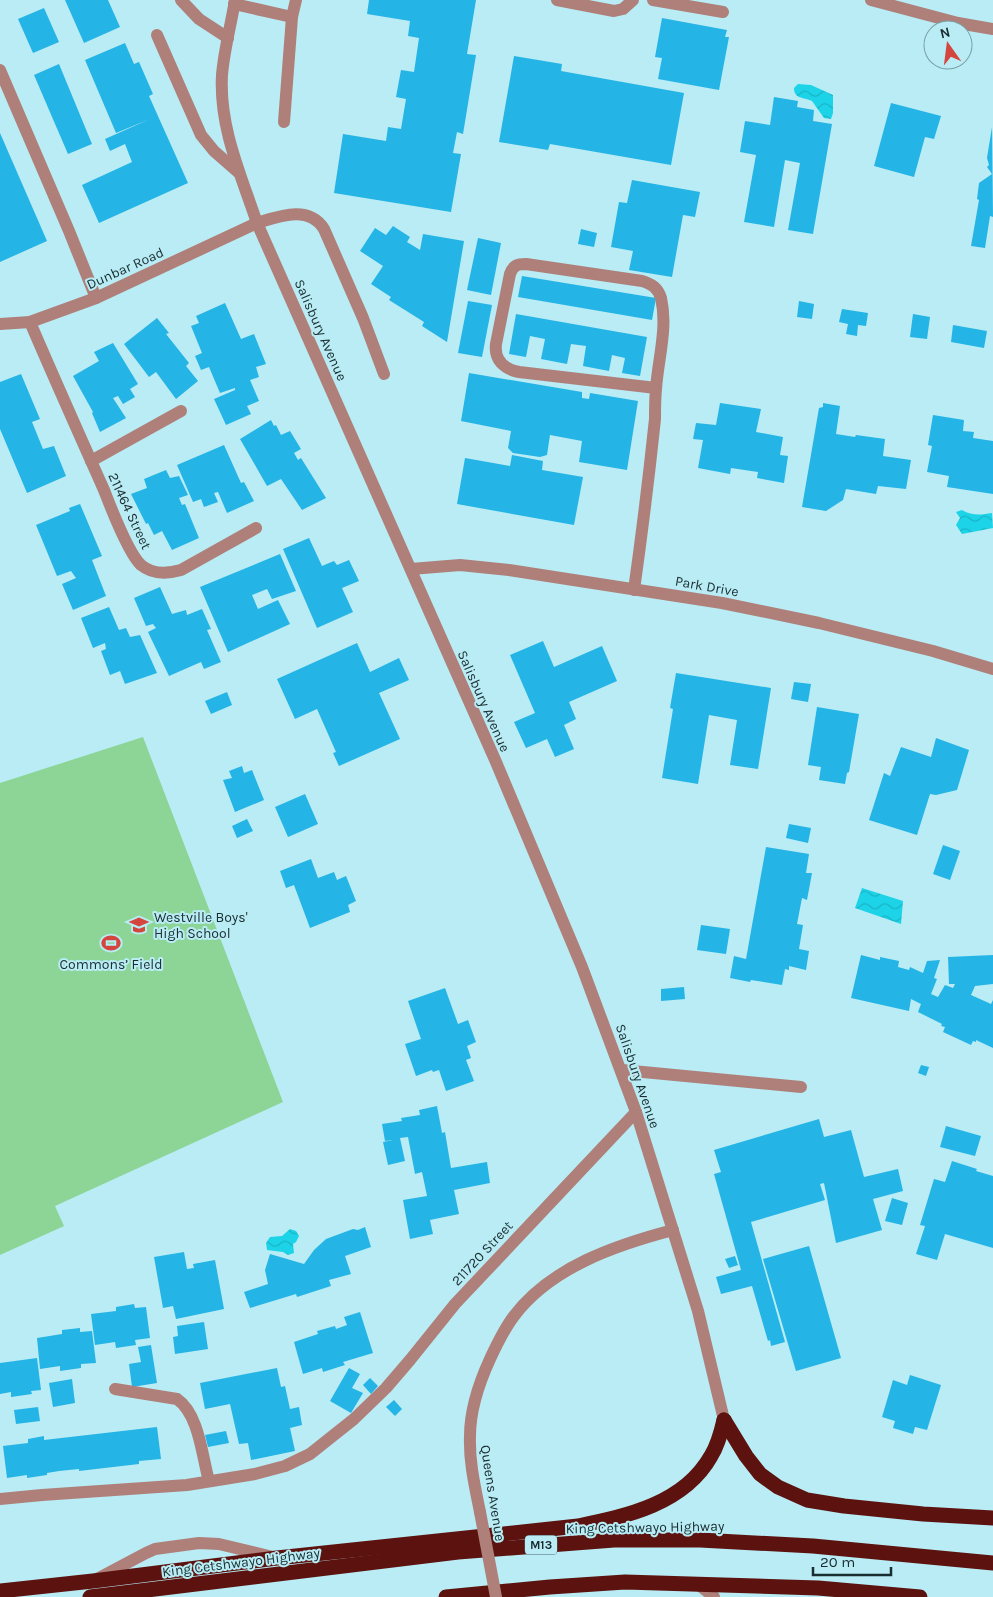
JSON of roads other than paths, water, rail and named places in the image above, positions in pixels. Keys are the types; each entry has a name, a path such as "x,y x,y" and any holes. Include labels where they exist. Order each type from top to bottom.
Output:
{"highway":[{"path":"724,1420 746,1456 760,1474 778,1487 807,1500 913,1513 993,1518"},
{"path":"0,1591 277,1558 578,1526 622,1516 670,1497 685,1487 700,1472 711,1457 718,1443 724,1420"},
{"name":"King Cetshwayo Highway","path":"90,1597 458,1552 614,1540 700,1540 813,1546 993,1563"},
{"path":"446,1597 625,1582 698,1584 920,1597"}],"street":[{"path":"181,0 199,19 228,38"},
{"path":"284,122 292,17 296,0"},
{"path":"558,0 614,11 623,8 633,0"},
{"path":"653,0 723,12"},
{"path":"871,0 958,23 993,29"},
{"path":"235,2 292,17"},
{"name":"Salisbury Avenue","path":"235,2 222,76 223,102 230,143 240,174 258,223 496,762 568,932 622,1070 698,1311 724,1420"},
{"path":"157,35 201,135 214,151 240,174"},
{"path":"0,70 69,230 96,298"},
{"name":"Dunbar Road","path":"0,324 30,322 96,298 258,223 294,214 311,216 321,225 363,318 384,374"},
{"path":"634,590 655,417 656,388 662,352 662,314 659,294 653,285 642,281 526,264 514,266 510,274 496,344 496,354 502,365 519,372 656,388"},
{"name":"211464 Street","path":"30,322 135,558 150,571 170,573 181,570 256,528"},
{"name":"211464 Street","path":"91,461 181,411"},
{"name":"Park Drive","path":"410,569 460,565 509,570 722,603 819,623 993,669"},
{"path":"622,1070 801,1087"},
{"name":"211720 Street","path":"0,1499 186,1484 254,1474 299,1460 319,1447 354,1419 399,1374 455,1304 636,1112"},
{"name":"Queens Avenue","path":"496,1597 471,1463 470,1435 473,1404 484,1373 514,1316 535,1294 553,1280 583,1261 641,1238 673,1230"},
{"path":"115,1389 156,1394 180,1401 187,1408 194,1421 208,1481"},
{"path":"93,1581 155,1549 200,1543 219,1544 277,1558"},
{"path":"698,1584 714,1597"}],"water":[{"path":"798,84 811,85 833,95 831,119 824,118 812,101 797,96 794,88"},
{"path":"962,510 977,514 992,513 993,528 962,534 956,525 960,518 956,512"},
{"path":"862,888 903,901 901,924 855,908"},
{"path":"290,1229 296,1231 299,1236 293,1244 294,1253 288,1255 283,1252 267,1250 266,1243 270,1237 282,1236"}],"place":[{"name":"Westville Boys' High School","path":"139,925"},
{"name":"Commons’ Field","path":"111,943"}]}
